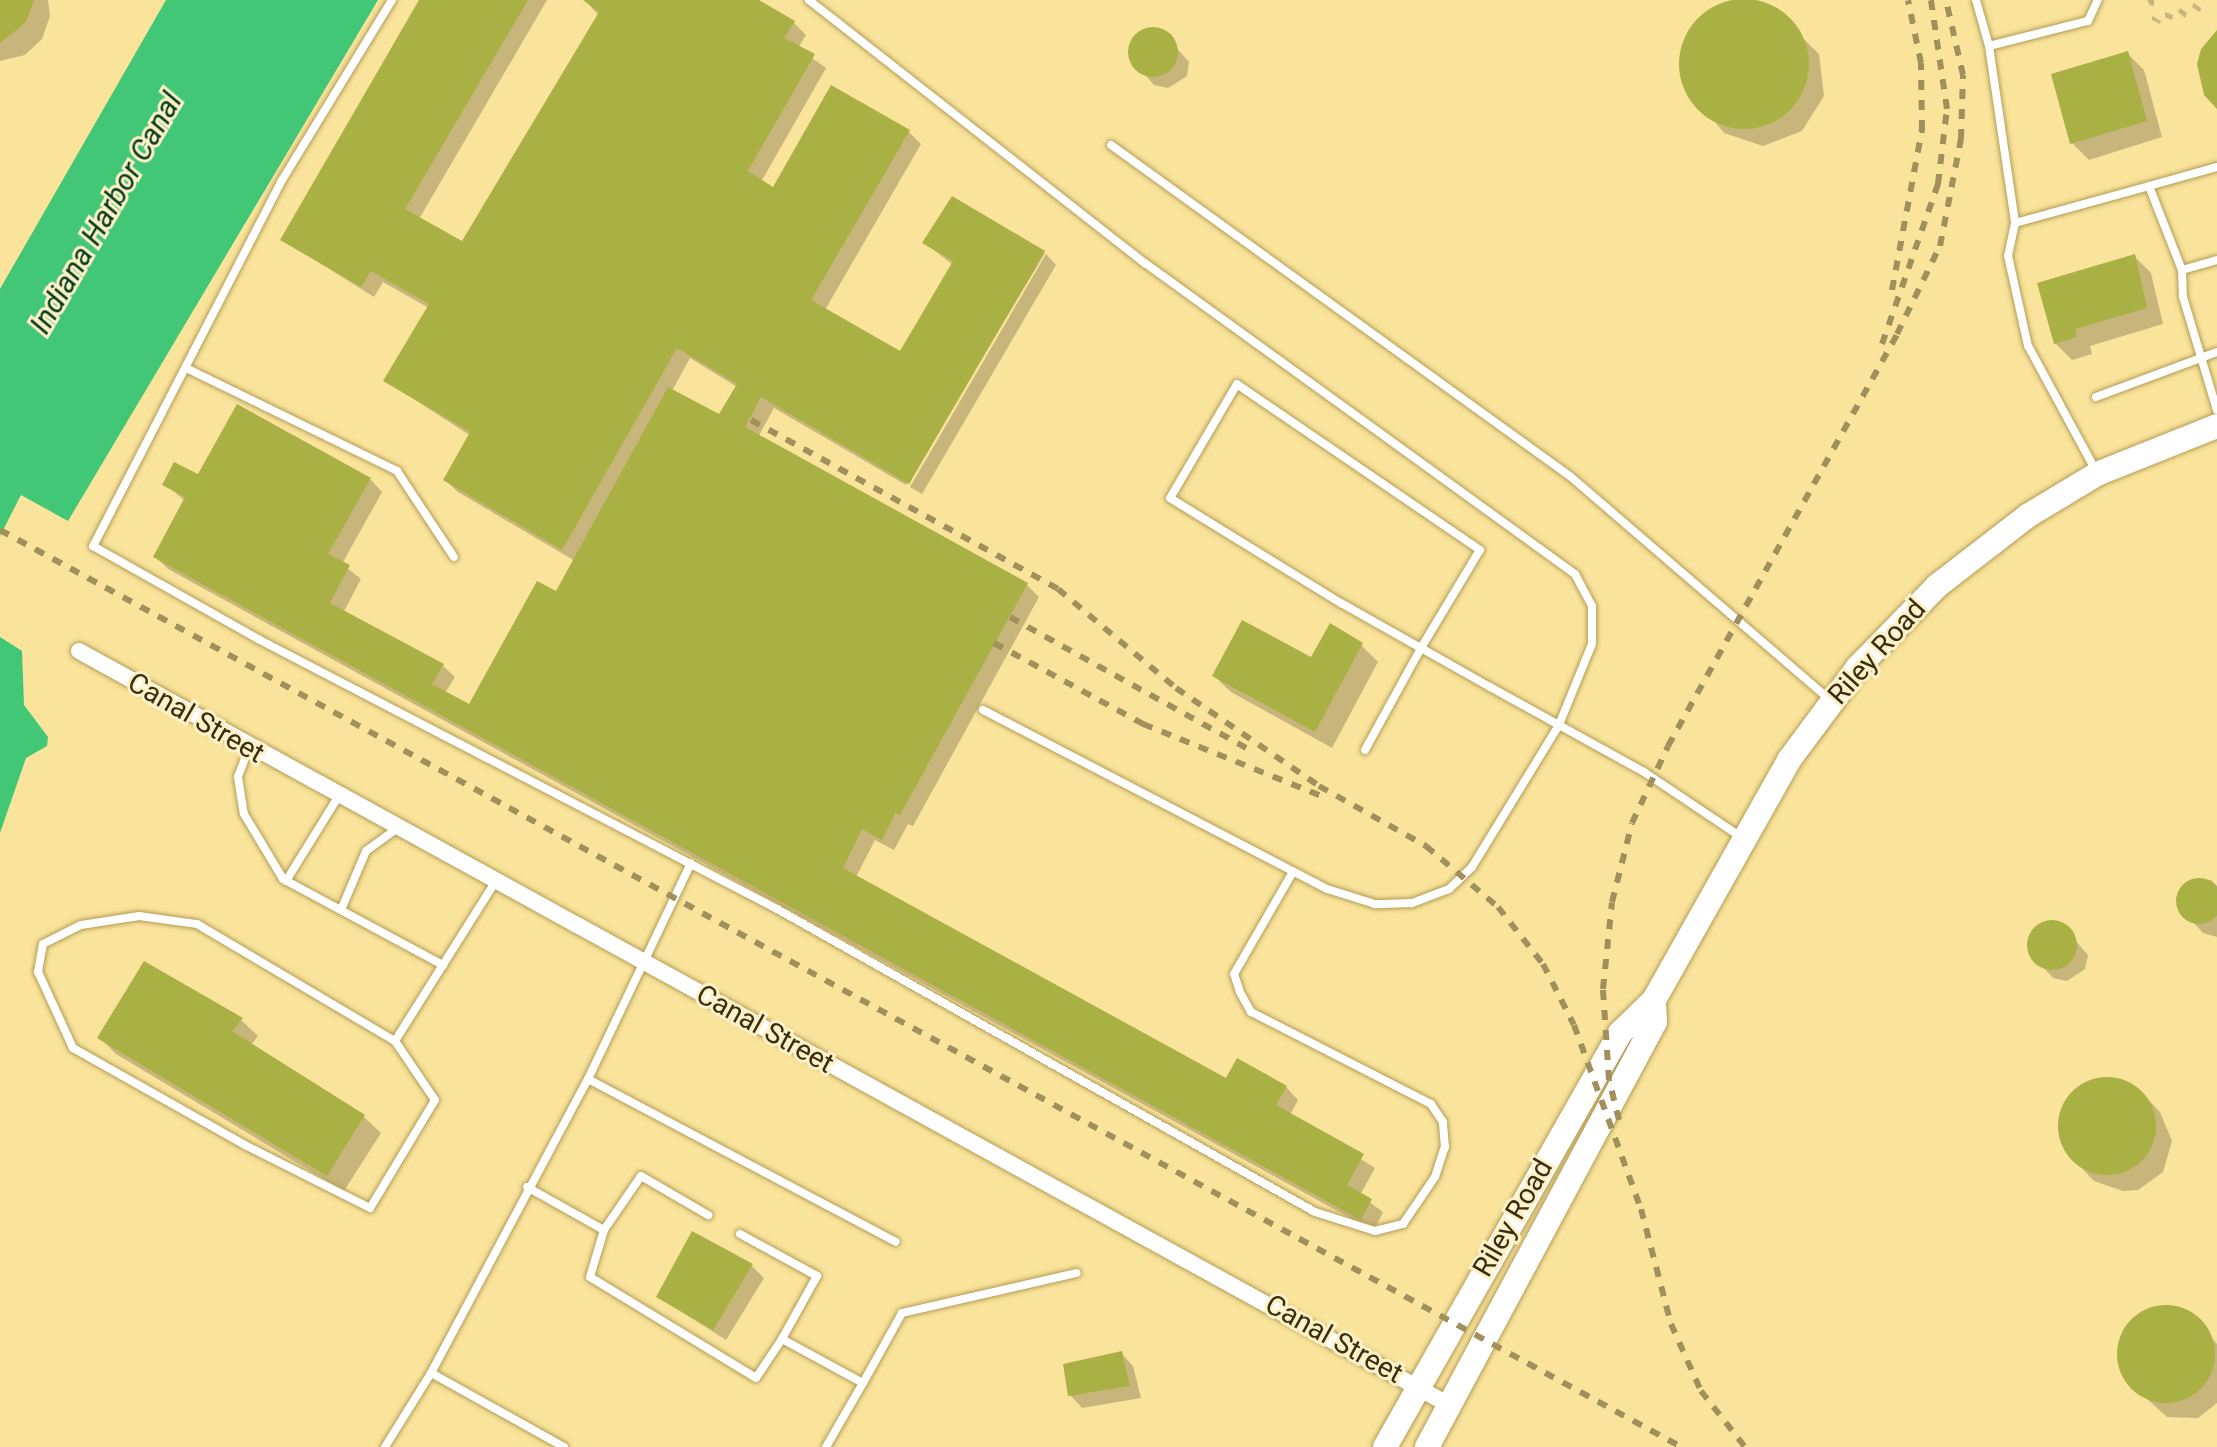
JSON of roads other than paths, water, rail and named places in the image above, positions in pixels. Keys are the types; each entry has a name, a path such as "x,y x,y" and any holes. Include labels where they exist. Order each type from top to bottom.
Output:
{"main road":[{"name":"Riley Road","path":"1385,1447 1620,1033 1654,1000 1789,760 1832,701 1888,633 1970,558 2097,474 2217,426"},
{"name":"Riley Road","path":"1427,1447 1655,1022 1654,1000"}],"street":[{"name":"Canal Street","path":"79,651 396,829 1419,1385 1451,1406"}],"lane":[{"path":"392,0 281,182 93,546 258,639 691,863 1315,1212 1375,1231 1403,1224 1435,1177 1445,1147 1443,1122 1431,1104 1251,1012 1234,974 1293,872"},
{"path":"809,0 1145,263 1575,574 1592,606 1592,644 1559,725 1472,867 1449,889 1412,903 1375,904 1293,872 983,710"},
{"path":"1976,0 1989,46 2015,223 2008,256 2028,346 2097,474"},
{"path":"1989,46 2088,21 2098,0"},
{"path":"1111,145 1571,477 1832,701"},
{"path":"2015,223 2217,167"},
{"path":"2149,186 2182,270 2183,297 2217,410"},
{"path":"2182,270 2217,260"},
{"path":"2096,397 2217,352"},
{"path":"186,368 397,471 454,557"},
{"path":"1365,750 1421,648 1480,550 1237,384 1170,498 1421,648 1644,772 1745,839"},
{"path":"249,748 238,777 244,814 263,854 286,881 443,965"},
{"path":"286,881 338,797"},
{"path":"341,910 366,851 396,829"},
{"path":"385,1447 431,1373 527,1187 588,1079 691,863"},
{"path":"395,1041 495,882"},
{"path":"139,916 197,924 395,1041 435,1100 370,1208 245,1145 73,1048 38,972 43,944 81,925 139,916"},
{"path":"588,1079 896,1242"},
{"path":"708,1215 641,1176 604,1230 590,1277 756,1378 817,1276 740,1234"},
{"path":"527,1187 604,1230"},
{"path":"826,1447 902,1313 1076,1273"},
{"path":"782,1339 863,1383"},
{"path":"431,1373 564,1447"}],"water":[{"name":"Indiana Harbor Canal","path":"166,0 378,0 68,521 21,495 0,536 0,289"},
{"path":"0,637 22,651 24,705 48,737 47,746 26,758 0,833"}],"railway":[{"path":"1892,290 1922,130 1921,63 1908,0"},
{"path":"1882,344 1938,184 1947,109 1931,0"},
{"path":"1619,1120 1609,1080 1603,989 1612,902 1632,823 1668,746 1897,334 1940,246 1961,139 1963,75 1946,0"},
{"path":"751,420 1058,589 1176,688 1319,786 1426,846 1498,907 1543,964 1574,1025 1641,1209 1671,1324 1701,1391 1745,1447"},
{"path":"0,530 1681,1447"},
{"path":"1010,617 1248,749"},
{"path":"994,643 1143,724 1324,797"}]}
